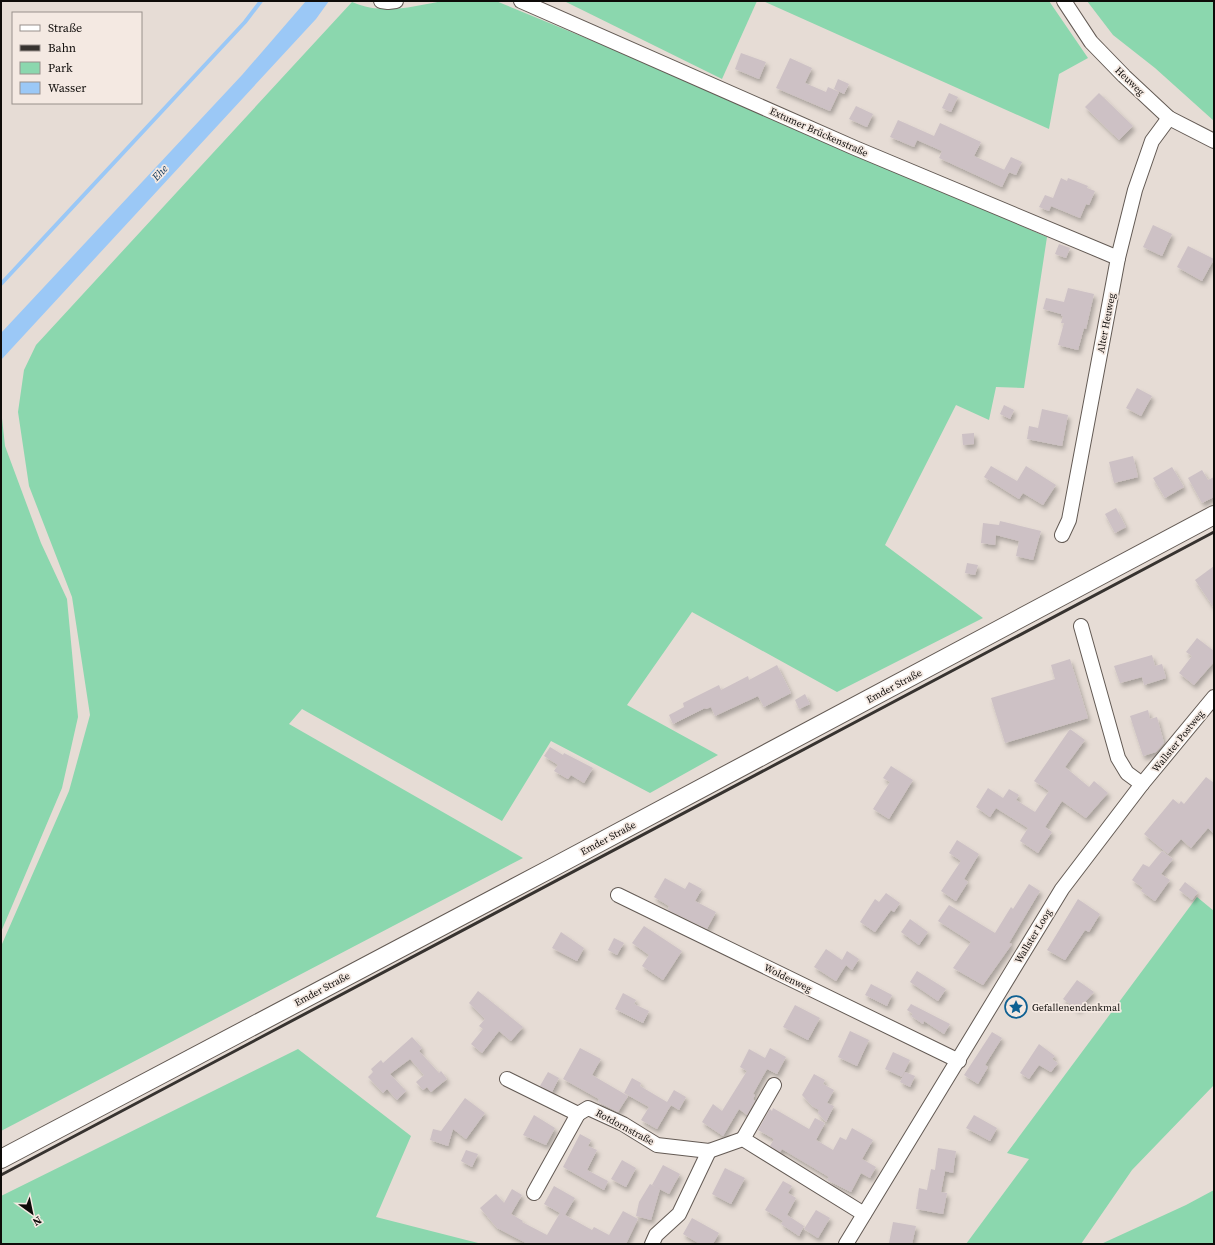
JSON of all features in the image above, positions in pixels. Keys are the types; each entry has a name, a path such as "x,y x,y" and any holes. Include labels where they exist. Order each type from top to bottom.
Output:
{"main road":[{"name":"Emder Straße","path":"1,1159 548,870 1214,515"}],"street":[{"path":"381,1 396,1"},
{"name":"Extumer Brückenstraße","path":"521,1 862,151 1118,258"},
{"name":"Heuweg","path":"1064,1 1091,42 1169,118 1214,141"},
{"name":"Alter Heuweg","path":"1062,535 1069,520 1118,258 1135,190 1152,141 1169,118"},
{"path":"1081,626 1118,758 1127,773 1142,784"},
{"name":"Wallster Postweg","path":"1142,784 1214,697"},
{"name":"Wallster Loog","path":"846,1244 959,1061 1062,889 1142,784"},
{"name":"Woldenweg","path":"618,895 959,1061"},
{"path":"507,1078 578,1114 534,1193"},
{"path":"774,1085 743,1140 864,1214"},
{"name":"Rotdornstraße","path":"578,1114 588,1108 623,1124 657,1145 709,1152 743,1140"},
{"path":"652,1244 656,1235 679,1214 709,1152"}],"green space":[{"path":"442,1 496,1 666,71 1047,237 1024,388 996,387 989,420 956,405 885,545 983,618 837,692 692,612 627,705 718,755 650,793 551,741 502,821 302,709 289,724 523,858 1,1131 2,944 69,791 90,715 72,597 29,486 18,412 24,370 36,345 352,2 374,8 397,9"},
{"path":"564,1 757,1 722,79"},
{"path":"763,1 1049,1 1088,58 1059,74 1049,129"},
{"path":"1087,1 1214,1 1214,121 1155,68 1113,35"},
{"path":"1,409 5,446 41,543 67,599 78,717 62,788 1,932"},
{"path":"1197,897 1214,911 1214,1085 1132,1170 1081,1244 966,1244 1029,1159 1007,1153"},
{"path":"298,1049 411,1136 376,1217 482,1244 1,1244 1,1196"},
{"path":"1214,1190 1214,1244 1101,1244 1186,1205"}],"water":[{"name":"Ehe","path":"306,1 329,1 316,19 1,360 1,333 242,75"}],"building":[{"path":"741,53 766,62 759,79 735,69"},
{"path":"790,58 812,68 805,83 826,92 828,87 839,92 830,111 776,88"},
{"path":"838,79 849,84 844,94 834,89"},
{"path":"949,93 958,97 951,112 942,108"},
{"path":"1099,93 1133,126 1119,140 1085,107"},
{"path":"856,106 873,114 867,127 849,119"},
{"path":"898,120 934,136 940,123 981,142 974,156 1009,172 1002,187 939,158 942,151 917,140 914,147 890,137"},
{"path":"1011,157 1022,162 1016,175 1004,170"},
{"path":"1061,178 1067,181 1068,178 1088,186 1087,188 1095,191 1089,205 1086,204 1080,218 1051,206 1049,211 1039,207 1045,195 1053,198"},
{"path":"1153,225 1172,234 1162,256 1143,247"},
{"path":"1059,244 1070,248 1066,258 1055,254"},
{"path":"1188,246 1214,259 1202,281 1177,267"},
{"path":"1068,288 1094,294 1086,329 1084,328 1078,350 1058,345 1064,323 1061,323 1063,316 1061,316 1061,314 1043,309 1046,298 1064,302"},
{"path":"1137,388 1152,396 1141,416 1126,408"},
{"path":"1004,405 1014,410 1010,419 1000,414"},
{"path":"1042,409 1068,415 1062,446 1027,439 1029,426 1038,428"},
{"path":"974,433 974,444 963,445 962,434"},
{"path":"1133,456 1138,477 1114,483 1109,462"},
{"path":"991,466 1017,481 1026,466 1056,485 1043,505 1023,493 1019,499 984,477"},
{"path":"1172,467 1184,487 1165,498 1153,478"},
{"path":"1202,470 1208,480 1214,477 1214,497 1202,503 1188,478"},
{"path":"1116,508 1126,527 1115,533 1105,514"},
{"path":"1000,521 1041,531 1033,560 1016,556 1019,541 996,535 995,545 981,543 983,523 999,525"},
{"path":"967,563 978,565 975,575 965,573"},
{"path":"1214,566 1214,608 1195,580"},
{"path":"1197,638 1214,651 1214,662 1194,685 1179,673 1192,656 1186,652"},
{"path":"1152,655 1155,666 1162,664 1166,678 1144,685 1142,677 1120,683 1114,666"},
{"path":"1070,659 1088,718 1005,743 991,698 1055,679 1051,665"},
{"path":"777,665 791,693 764,707 758,696 715,716 711,707 705,708 673,724 669,715 684,707 683,703 719,685 721,690 748,676 749,680"},
{"path":"805,694 810,704 799,709 795,700"},
{"path":"1148,710 1150,719 1157,717 1164,743 1156,752 1143,756 1130,716"},
{"path":"1070,729 1085,740 1065,767 1089,787 1094,781 1108,793 1086,818 1062,801 1045,827 1052,832 1038,853 1020,841 1028,828 996,808 990,817 976,807 988,788 1003,798 1009,789 1019,795 1016,800 1035,812 1049,791 1034,781"},
{"path":"550,747 563,755 564,753 593,768 584,783 571,775 568,779 554,771 558,765 544,756"},
{"path":"891,766 913,780 889,819 873,809 890,782 883,778"},
{"path":"1206,777 1214,783 1214,834 1208,828 1191,848 1181,839 1168,854 1144,834 1173,799 1179,804 1181,801 1184,804"},
{"path":"957,840 979,854 964,879 968,882 956,901 941,891 961,861 949,853"},
{"path":"1162,851 1173,859 1161,874 1170,880 1155,901 1141,891 1143,888 1132,880 1143,864 1149,867"},
{"path":"665,878 685,889 689,882 702,889 695,901 716,912 707,929 668,910 669,906 654,897"},
{"path":"1185,882 1198,892 1192,900 1179,890"},
{"path":"1029,884 1040,891 1009,943 1012,944 983,985 953,968 971,942 938,921 949,905 995,933 1011,907 1013,909"},
{"path":"886,893 900,903 894,912 891,910 875,932 860,922 875,899 879,902"},
{"path":"1078,899 1100,914 1089,932 1085,930 1065,960 1047,950"},
{"path":"910,919 928,932 919,945 901,932"},
{"path":"644,926 682,951 663,980 642,966 649,955 632,943"},
{"path":"561,932 584,948 577,961 552,948"},
{"path":"614,938 624,943 617,955 608,950"},
{"path":"826,949 842,960 847,951 859,959 852,970 846,965 836,981 814,967"},
{"path":"917,971 946,989 938,1001 910,982"},
{"path":"1077,980 1094,992 1078,1010 1063,999"},
{"path":"871,984 892,995 887,1006 865,995"},
{"path":"478,991 523,1027 511,1041 499,1031 482,1053 471,1044 483,1029 479,1026 485,1019 469,1003"},
{"path":"623,993 636,1000 634,1004 649,1011 643,1023 615,1009"},
{"path":"911,1004 950,1024 944,1034 924,1021 923,1024 911,1016 913,1014 907,1010"},
{"path":"795,1005 820,1018 808,1040 783,1027"},
{"path":"850,1031 869,1040 857,1066 838,1057"},
{"path":"992,1032 1002,1038 985,1065 988,1067 978,1084 964,1075"},
{"path":"412,1037 422,1048 419,1051 439,1073 441,1071 447,1079 431,1092 427,1087 423,1090 416,1082 424,1075 410,1059 390,1074 406,1091 397,1100 387,1089 383,1093 368,1077 373,1072 371,1069 381,1060 383,1063"},
{"path":"1039,1044 1055,1056 1052,1059 1058,1063 1051,1072 1039,1065 1029,1079 1020,1073"},
{"path":"580,1048 601,1059 592,1075 628,1096 618,1112 598,1102 599,1099 563,1079"},
{"path":"770,1048 786,1057 777,1074 767,1069 753,1094 755,1095 753,1099 755,1101 747,1115 739,1109 723,1136 702,1122 713,1104 722,1111 747,1071 740,1067 749,1049 765,1058"},
{"path":"893,1052 910,1060 902,1077 885,1069"},
{"path":"548,1072 559,1078 552,1092 540,1086"},
{"path":"905,1072 915,1076 910,1087 900,1082"},
{"path":"814,1074 825,1080 823,1084 834,1090 827,1103 834,1106 826,1122 818,1113 819,1110 812,1106 802,1095"},
{"path":"632,1078 641,1083 640,1086 667,1102 674,1090 686,1097 679,1110 671,1105 657,1129 641,1120 649,1107 624,1093"},
{"path":"465,1098 485,1113 466,1139 453,1129 448,1146 430,1140 433,1129 441,1131"},
{"path":"773,1108 809,1129 815,1118 825,1123 816,1140 833,1150 840,1137 846,1140 852,1128 873,1140 862,1159 876,1167 870,1178 861,1173 851,1192 827,1180 829,1177 782,1149 780,1152 770,1146 774,1139 758,1130 770,1109 772,1111"},
{"path":"534,1115 555,1128 546,1145 523,1135"},
{"path":"974,1115 997,1128 990,1141 966,1128"},
{"path":"580,1134 591,1140 588,1146 597,1150 587,1170 608,1181 604,1190 563,1167"},
{"path":"938,1148 956,1151 953,1173 945,1171 941,1192 947,1193 943,1214 916,1209 919,1188 927,1190 931,1169 935,1170"},
{"path":"466,1150 478,1154 472,1167 461,1161"},
{"path":"622,1160 636,1168 626,1187 611,1179"},
{"path":"663,1165 680,1174 669,1194 652,1185"},
{"path":"725,1168 745,1178 731,1204 712,1194"},
{"path":"783,1181 792,1186 788,1193 796,1198 787,1215 804,1226 799,1236 781,1224 783,1221 765,1210"},
{"path":"650,1184 660,1189 651,1220 636,1216 639,1202"},
{"path":"554,1186 575,1198 565,1215 592,1230 594,1227 609,1235 623,1211 638,1219 626,1244 528,1244 497,1228 480,1208 496,1194 504,1203 512,1189 522,1195 511,1214 523,1221 522,1222 547,1235 560,1213 544,1204"},
{"path":"816,1210 830,1218 818,1238 804,1229"},
{"path":"692,1218 719,1233 713,1244 700,1244 683,1234"},
{"path":"893,1222 916,1226 912,1244 889,1243"}],"waterway":[{"path":"1,284 245,22 261,1"}],"railway":[{"path":"1,1175 1214,532"}],"place":[{"name":"Gefallenendenkmal","path":"1016,1007"}]}
